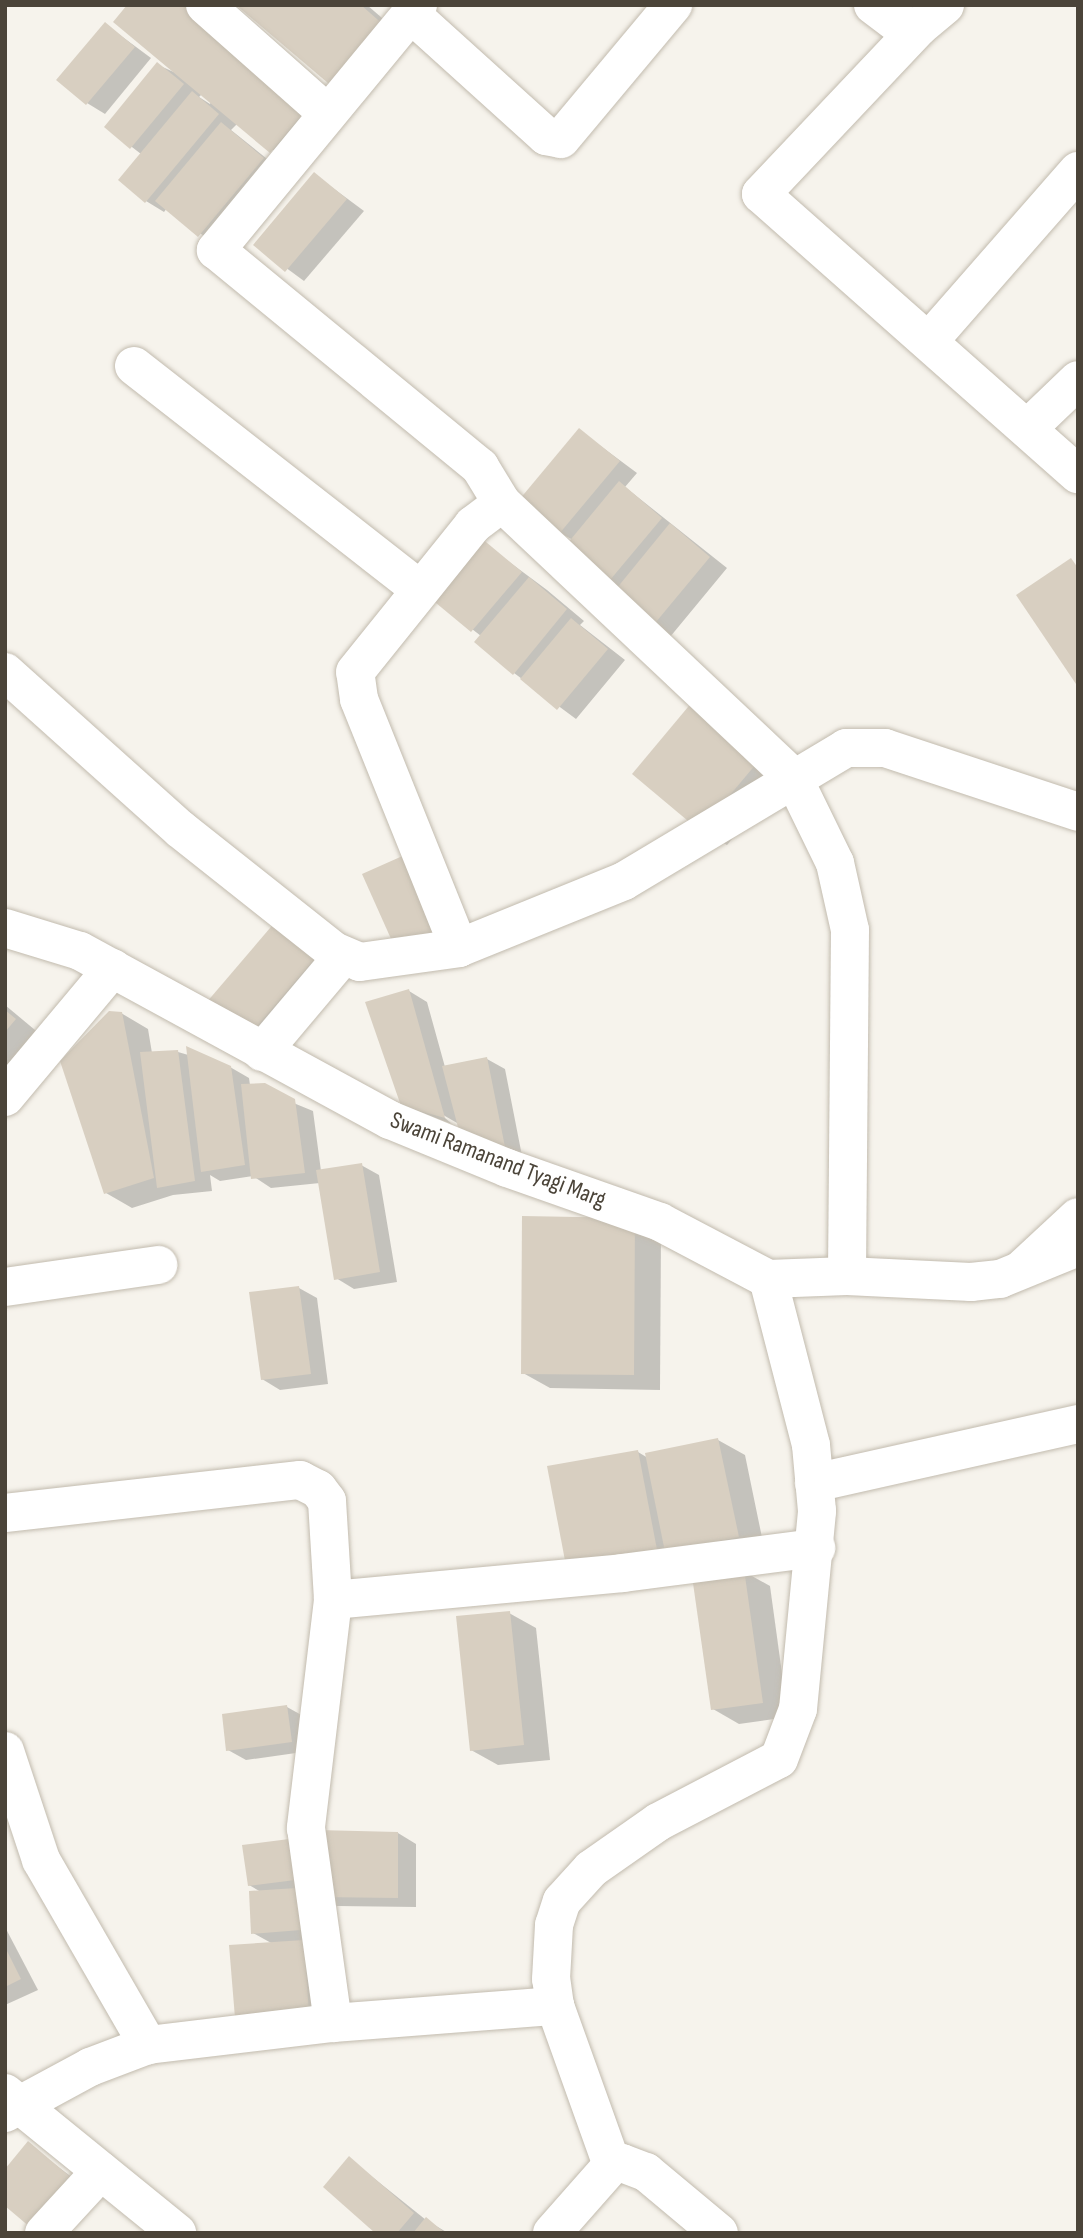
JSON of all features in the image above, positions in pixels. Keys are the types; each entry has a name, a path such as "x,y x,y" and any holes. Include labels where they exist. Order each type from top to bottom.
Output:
{"street":[{"path":"205,5 328,114"},
{"path":"673,5 561,139 546,136 414,10 216,250 466,454 486,475 502,503 793,777 835,863 850,930 847,1276"},
{"path":"873,5 900,26 932,16"},
{"path":"932,16 761,194 1078,474"},
{"path":"929,341 1078,171"},
{"path":"134,366 419,589"},
{"path":"1028,428 1078,380"},
{"path":"459,948 354,684 362,658 473,525 502,503"},
{"path":"5,672 180,830 342,957 360,962 459,948 624,881 793,777 846,748 885,748 1078,812"},
{"name":"Swami Ramanand Tyagi Marg","path":"5,928 56,941 113,968 390,1120 507,1168 660,1222 768,1279 847,1276 971,1282 1018,1273 1078,1247"},
{"path":"262,1052 342,957"},
{"path":"5,1097 113,968"},
{"path":"1018,1273 1078,1217"},
{"path":"5,1287 158,1265"},
{"path":"611,2165 555,2006 551,1979 554,1925 573,1887 591,1868 658,1822 758,1773 779,1759 788,1744 798,1709 816,1548 814,1483 794,1367 768,1279"},
{"path":"814,1483 1078,1424"},
{"path":"5,1513 300,1480 318,1489 327,1501 333,1600 306,1828 333,2023"},
{"path":"333,1600 623,1573 816,1548"},
{"path":"5,1751 41,1860 148,2045"},
{"path":"9,2103 148,2045 333,2023 555,2006"},
{"path":"9,2103 101,2171 177,2233"},
{"path":"552,2233 611,2165 622,2162 646,2172 719,2233"},
{"path":"44,2233 101,2171"}],"building":[{"path":"127,5 183,5 307,109 270,153 113,22"},
{"path":"236,5 361,5 386,27 335,89"},
{"path":"105,22 135,47 86,105 56,80"},
{"path":"157,62 184,84 130,149 104,127"},
{"path":"192,91 219,114 145,203 118,180"},
{"path":"221,122 264,158 198,237 155,201"},
{"path":"314,172 347,199 285,272 253,245"},
{"path":"579,428 620,461 559,534 519,500"},
{"path":"619,481 662,518 605,586 562,550"},
{"path":"670,523 710,557 651,628 612,594"},
{"path":"480,537 522,572 471,632 430,598"},
{"path":"1071,558 1078,568 1078,687 1016,595"},
{"path":"529,577 567,609 513,675 474,642"},
{"path":"571,618 608,649 557,710 520,679"},
{"path":"693,701 761,758 700,831 632,774"},
{"path":"407,854 441,930 396,950 362,874"},
{"path":"282,914 323,949 247,1038 206,1003"},
{"path":"409,989 445,1118 401,1106 365,1002"},
{"path":"5,1010 16,1019 5,1032"},
{"path":"109,1011 122,1012 154,1178 104,1194 60,1061"},
{"path":"186,1046 231,1066 245,1165 201,1172"},
{"path":"178,1050 195,1181 157,1188 140,1052"},
{"path":"487,1057 506,1152 460,1135 442,1066"},
{"path":"265,1083 295,1099 305,1173 251,1179 241,1084"},
{"path":"362,1163 380,1272 334,1280 316,1170"},
{"path":"522,1216 635,1218 634,1375 521,1374"},
{"path":"299,1286 311,1374 261,1380 249,1292"},
{"path":"718,1438 739,1537 665,1552 645,1453"},
{"path":"638,1450 658,1555 567,1571 547,1466"},
{"path":"744,1569 763,1703 711,1710 692,1576"},
{"path":"510,1611 524,1745 470,1751 456,1616"},
{"path":"287,1705 292,1742 226,1751 222,1714"},
{"path":"317,1830 398,1832 398,1898 317,1897"},
{"path":"297,1838 303,1879 248,1886 242,1845"},
{"path":"297,1888 301,1930 251,1934 249,1891"},
{"path":"304,1940 309,2013 235,2018 229,1945"},
{"path":"5,1947 21,1979 5,1987"},
{"path":"28,2141 81,2186 37,2233 5,2206 5,2169"},
{"path":"349,2156 414,2213 397,2233 375,2233 323,2187"},
{"path":"426,2217 445,2233 413,2233"}]}
